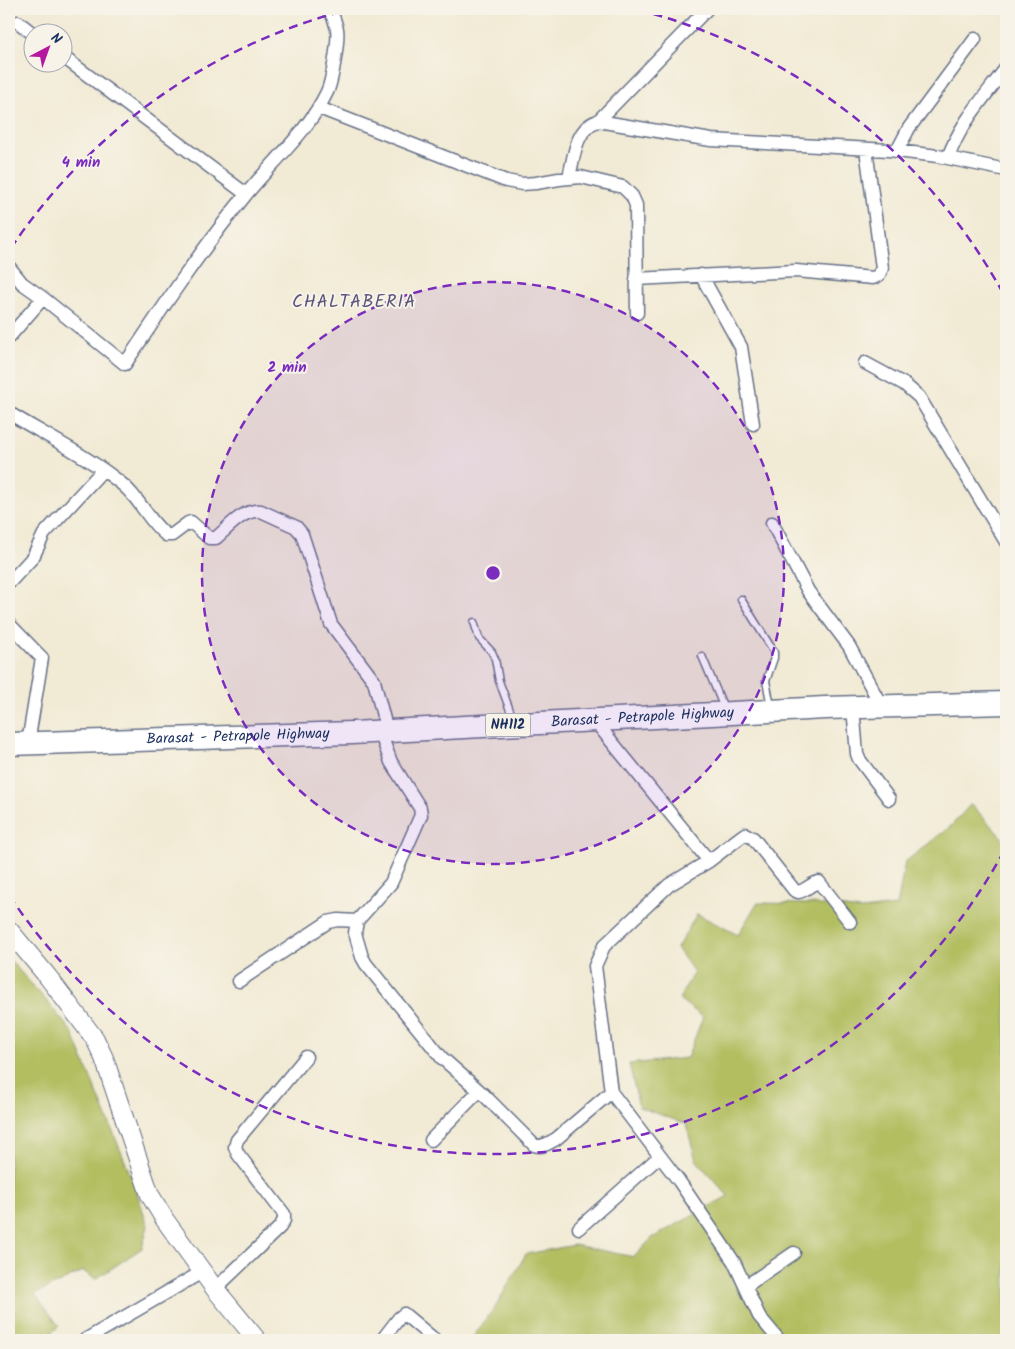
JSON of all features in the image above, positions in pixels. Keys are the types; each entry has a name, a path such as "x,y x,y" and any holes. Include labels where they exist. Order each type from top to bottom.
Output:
{"highway":[{"name":"Barasat - Petrapole Highway","path":"18,744 384,731 853,707 1006,703"}],"street":[{"path":"9,267 18,280 125,364 206,244 319,108 331,79 337,31 330,11 327,9"},
{"path":"598,121 706,9"},
{"path":"18,22 22,25"},
{"path":"897,151 909,128 975,39"},
{"path":"72,64 246,194"},
{"path":"948,158 954,139 962,126 1006,68"},
{"path":"319,108 506,182 522,184 581,177 623,187 632,196 636,205 637,313"},
{"path":"569,177 580,136 585,128 591,123 598,121 711,140 897,151 948,158 1006,170"},
{"path":"636,279 796,271 873,278 879,275 882,268 866,149"},
{"path":"701,275 741,347 754,424"},
{"path":"9,337 43,298"},
{"path":"865,363 904,384 919,397 1006,542"},
{"path":"9,413 121,483 166,535 172,535 192,522 209,538 216,538 246,513 255,510 296,527 302,534 331,624 374,681 392,762 420,808 421,815 391,883 357,921 355,933 362,958 436,1052 479,1091 531,1144 537,1146 556,1139 611,1092"},
{"path":"9,583 33,558 44,534 102,471"},
{"path":"772,523 808,591 849,646 882,706"},
{"path":"9,624 42,658 18,744"},
{"path":"853,707 857,754 889,799"},
{"path":"594,720 709,861"},
{"path":"779,1340 759,1316 734,1262 660,1156 611,1092 595,966 604,946 669,885 709,861 742,836 753,838 794,890 802,892 816,882 819,882 850,922"},
{"path":"238,981 328,922 338,920 357,921"},
{"path":"9,930 48,977 95,1039 104,1058 150,1196 202,1272 257,1340"},
{"path":"215,1289 280,1227 284,1220 284,1214 238,1154 235,1147 237,1140 306,1057"},
{"path":"431,1140 479,1091"},
{"path":"579,1228 660,1156"},
{"path":"746,1286 794,1253"},
{"path":"84,1340 202,1272"},
{"path":"382,1340 404,1314 436,1340"}],"lane":[{"path":"741,600 774,652 774,658 766,680 772,711"},
{"path":"474,622 479,638 492,652 495,659 499,681 515,725"},
{"path":"702,656 726,713"}],"green space":[{"path":"971,804 1006,842 1006,1340 471,1340 497,1304 526,1254 575,1245 634,1257 652,1238 728,1196 696,1160 686,1124 639,1107 629,1064 687,1058 703,1017 679,999 694,972 677,948 697,914 738,935 757,903 812,904 861,910 897,906 905,862 952,825"},
{"path":"9,959 72,1032 131,1176 148,1226 142,1248 96,1279 83,1271 35,1294 59,1326 43,1340 9,1340"}],"district":[{"name":"CHALTABERIA","path":"354,302"}]}
